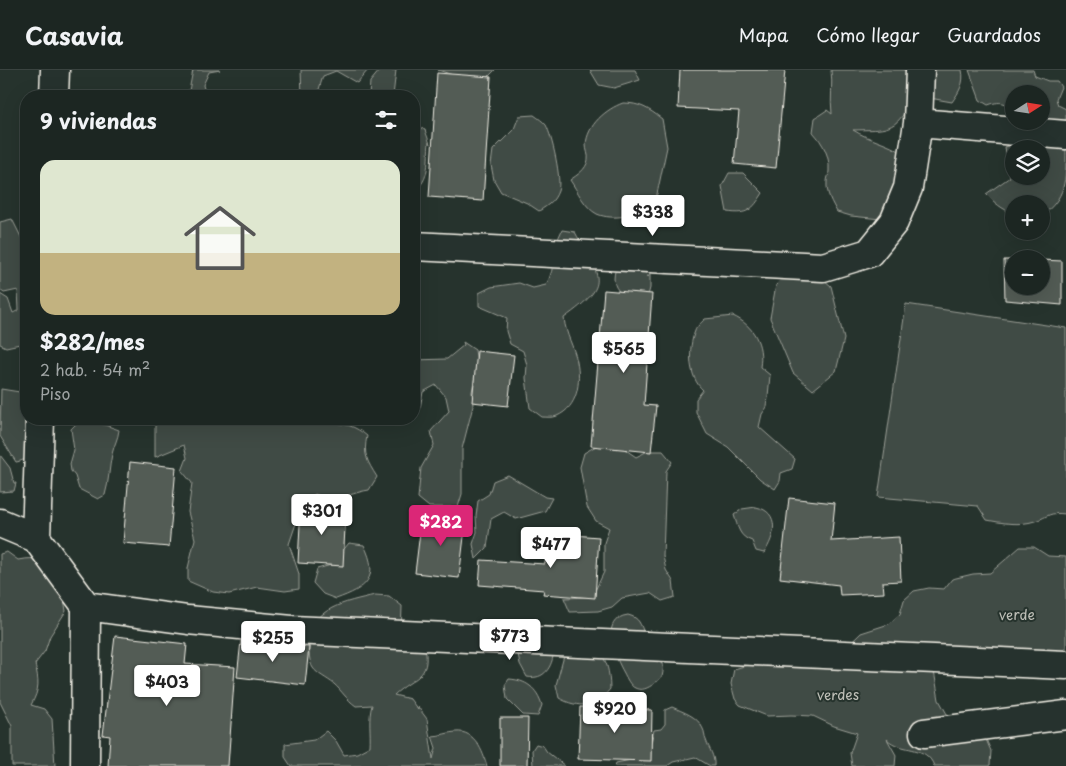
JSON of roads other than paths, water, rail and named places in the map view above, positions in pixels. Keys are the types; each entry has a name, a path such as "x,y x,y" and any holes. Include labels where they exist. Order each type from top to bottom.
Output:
{"street":[{"path":"54,90 56,70"},
{"path":"420,246 823,267 869,253 894,222 908,188 918,123 920,70"},
{"path":"918,123 1066,135"},
{"path":"36,538 40,425"},
{"path":"0,523 36,538 86,606 84,766"},
{"path":"86,606 188,620 292,630 1066,665"},
{"path":"924,733 1066,715"}],"park label":[{"name":"verde","path":"1017,614"},
{"name":"verdes","path":"838,694"}]}
